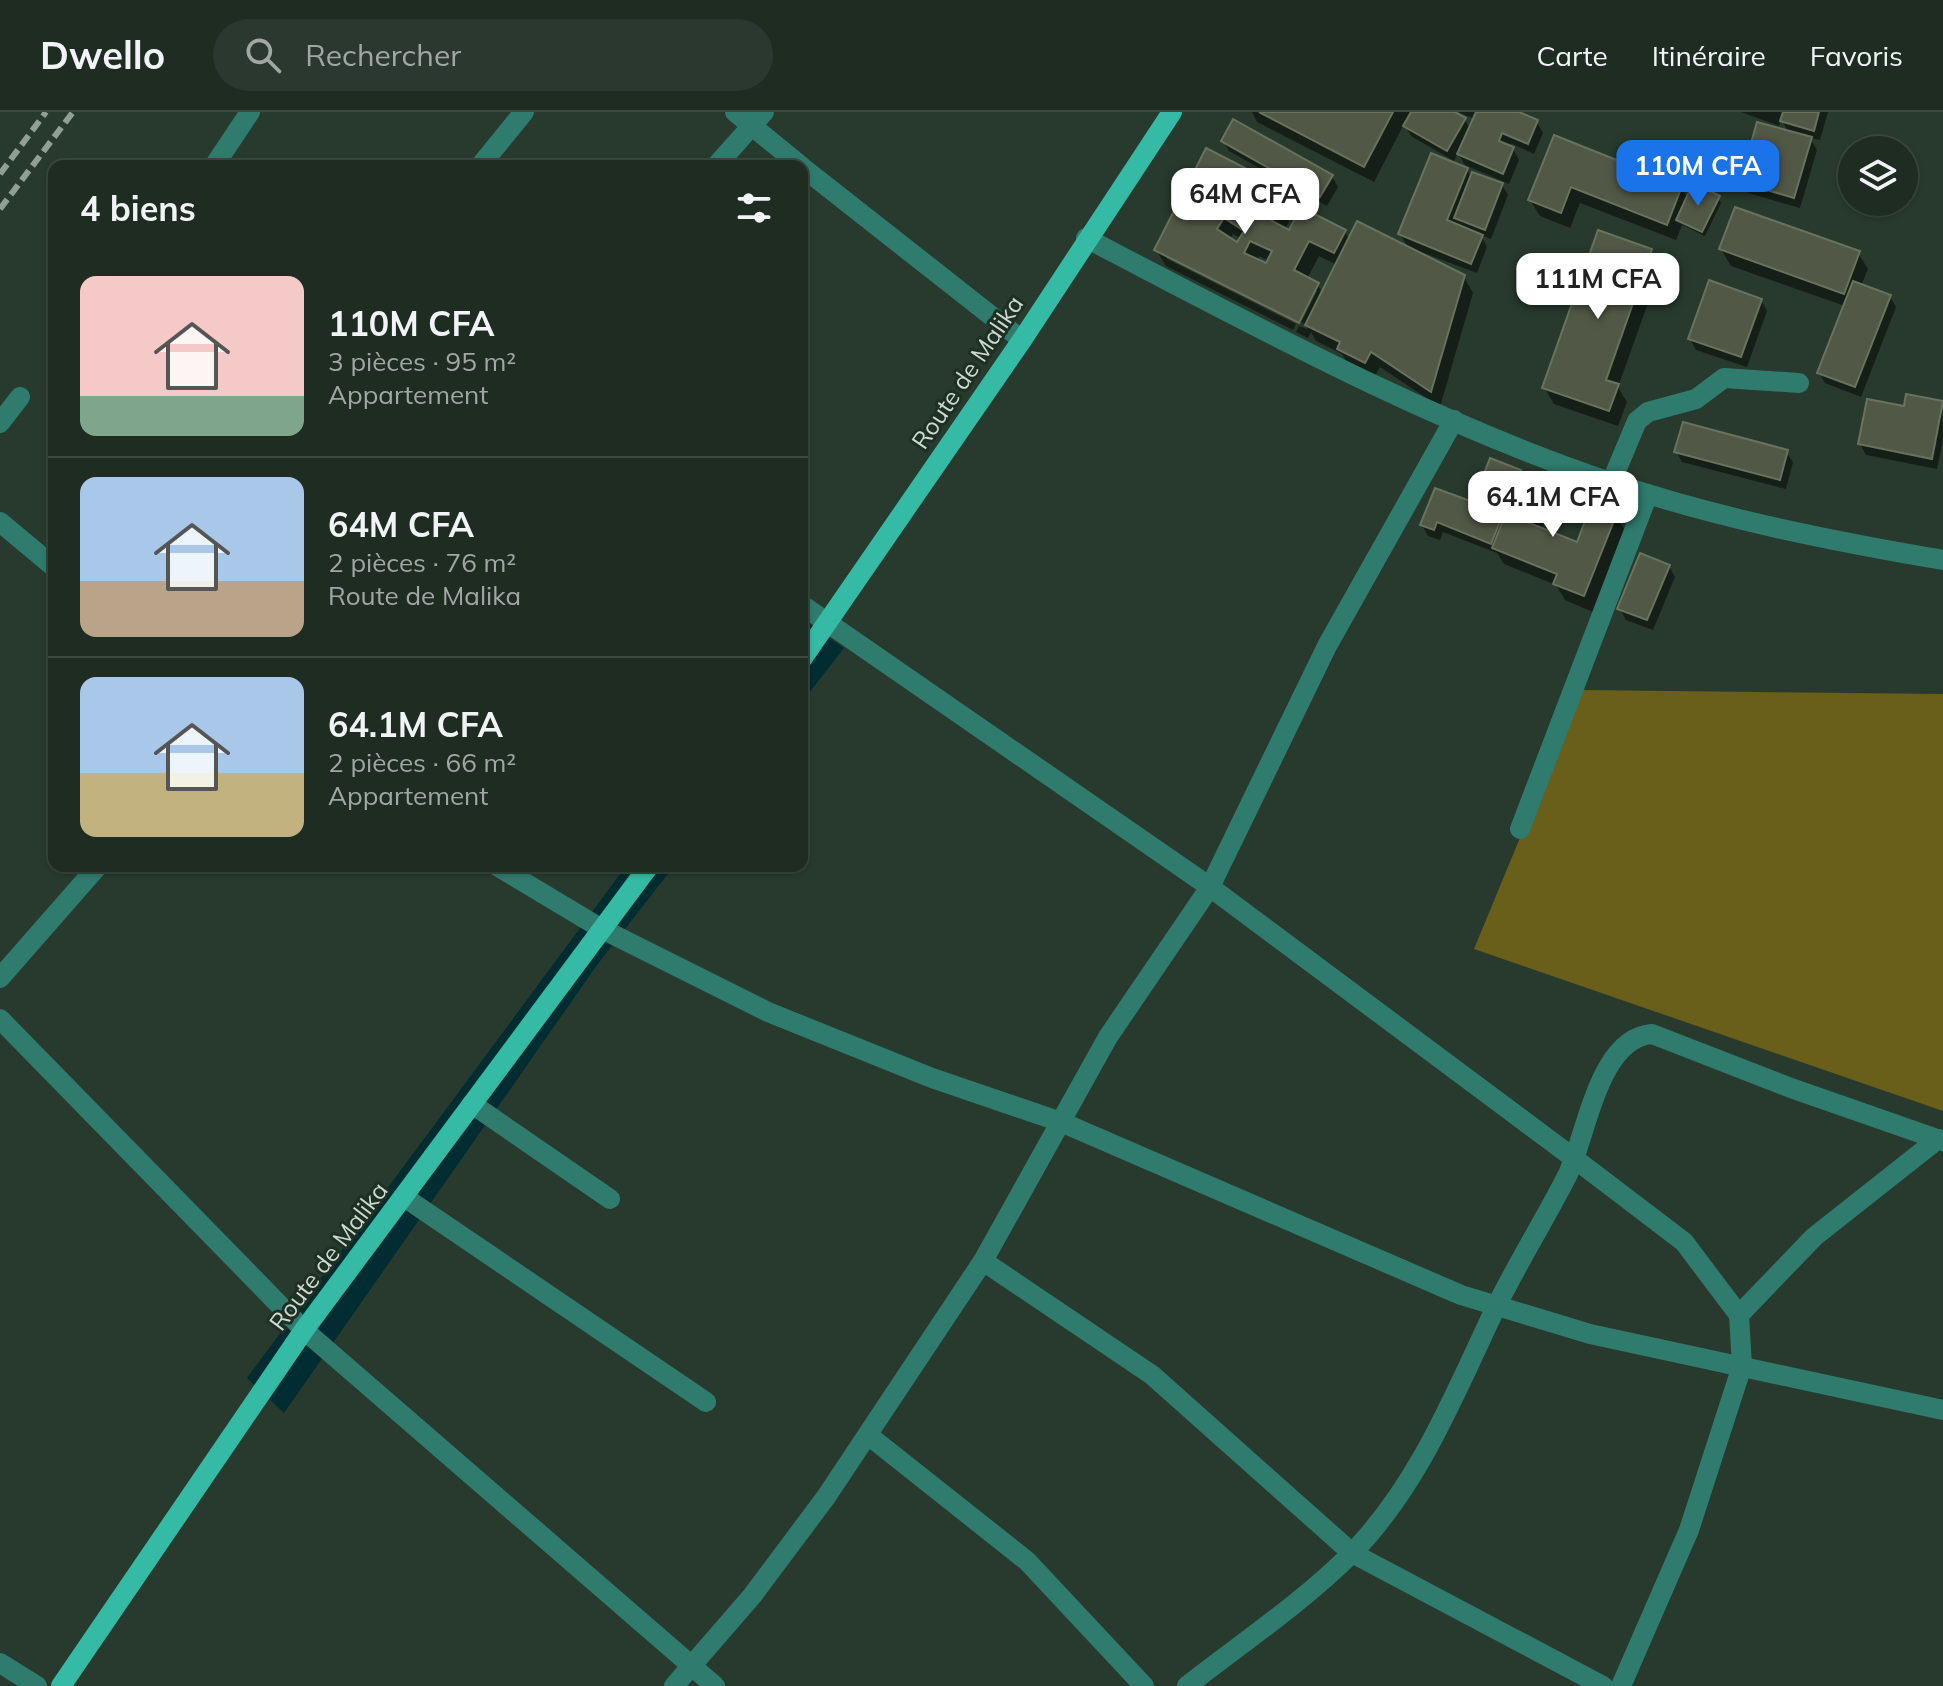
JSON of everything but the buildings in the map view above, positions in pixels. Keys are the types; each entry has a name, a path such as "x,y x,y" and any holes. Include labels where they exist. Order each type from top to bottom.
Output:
{"main road":[{"name":"Route de Malika","path":"808,650 1022,340 1086,238 1172,112"},
{"name":"Route de Malika","path":"61,1686 304,1330 645,872"}],"street":[{"path":"218,160 250,112"},
{"path":"485,160 524,112"},
{"path":"735,112 758,119 796,160"},
{"path":"721,160 758,119"},
{"path":"808,171 1022,340"},
{"path":"1086,238 1270,333 1454,420 1611,483 1830,541 1943,560"},
{"path":"1611,483 1637,421 1648,412 1696,399 1724,378 1799,383"},
{"path":"0,423 20,397"},
{"path":"674,1686 771,1572 868,1435 983,1261 1149,972 1210,887 1327,646 1454,420"},
{"path":"1520,829 1648,494"},
{"path":"0,522 48,562"},
{"path":"808,609 1210,887 1684,1242 1739,1315 1742,1366 1689,1530 1621,1686"},
{"path":"0,978 93,872"},
{"path":"507,872 602,929 768,1012 932,1078 1061,1122 1496,1308 1590,1334 1943,1410"},
{"path":"0,1019 304,1330 715,1686"},
{"path":"1187,1686 1352,1553 1380,1519 1432,1439 1496,1308 1575,1159 1596,1094 1619,1048 1638,1035 1652,1034 1791,1088 1940,1140"},
{"path":"472,1104 610,1199"},
{"path":"1739,1315 1814,1237 1940,1140"},
{"path":"404,1197 706,1402"},
{"path":"983,1261 1152,1375 1216,1428 1352,1553 1603,1686"},
{"path":"868,1435 1027,1561 1144,1686"},
{"path":"0,1663 37,1686"}],"shaded area":[{"path":"1581,690 1943,694 1943,1111 1474,949"}],"water":[{"path":"808,623 844,648 808,694"},
{"path":"622,872 669,872 597,965 284,1413 247,1378"}],"railway":[{"path":"0,174 46,112"},
{"path":"0,209 73,112"}]}
